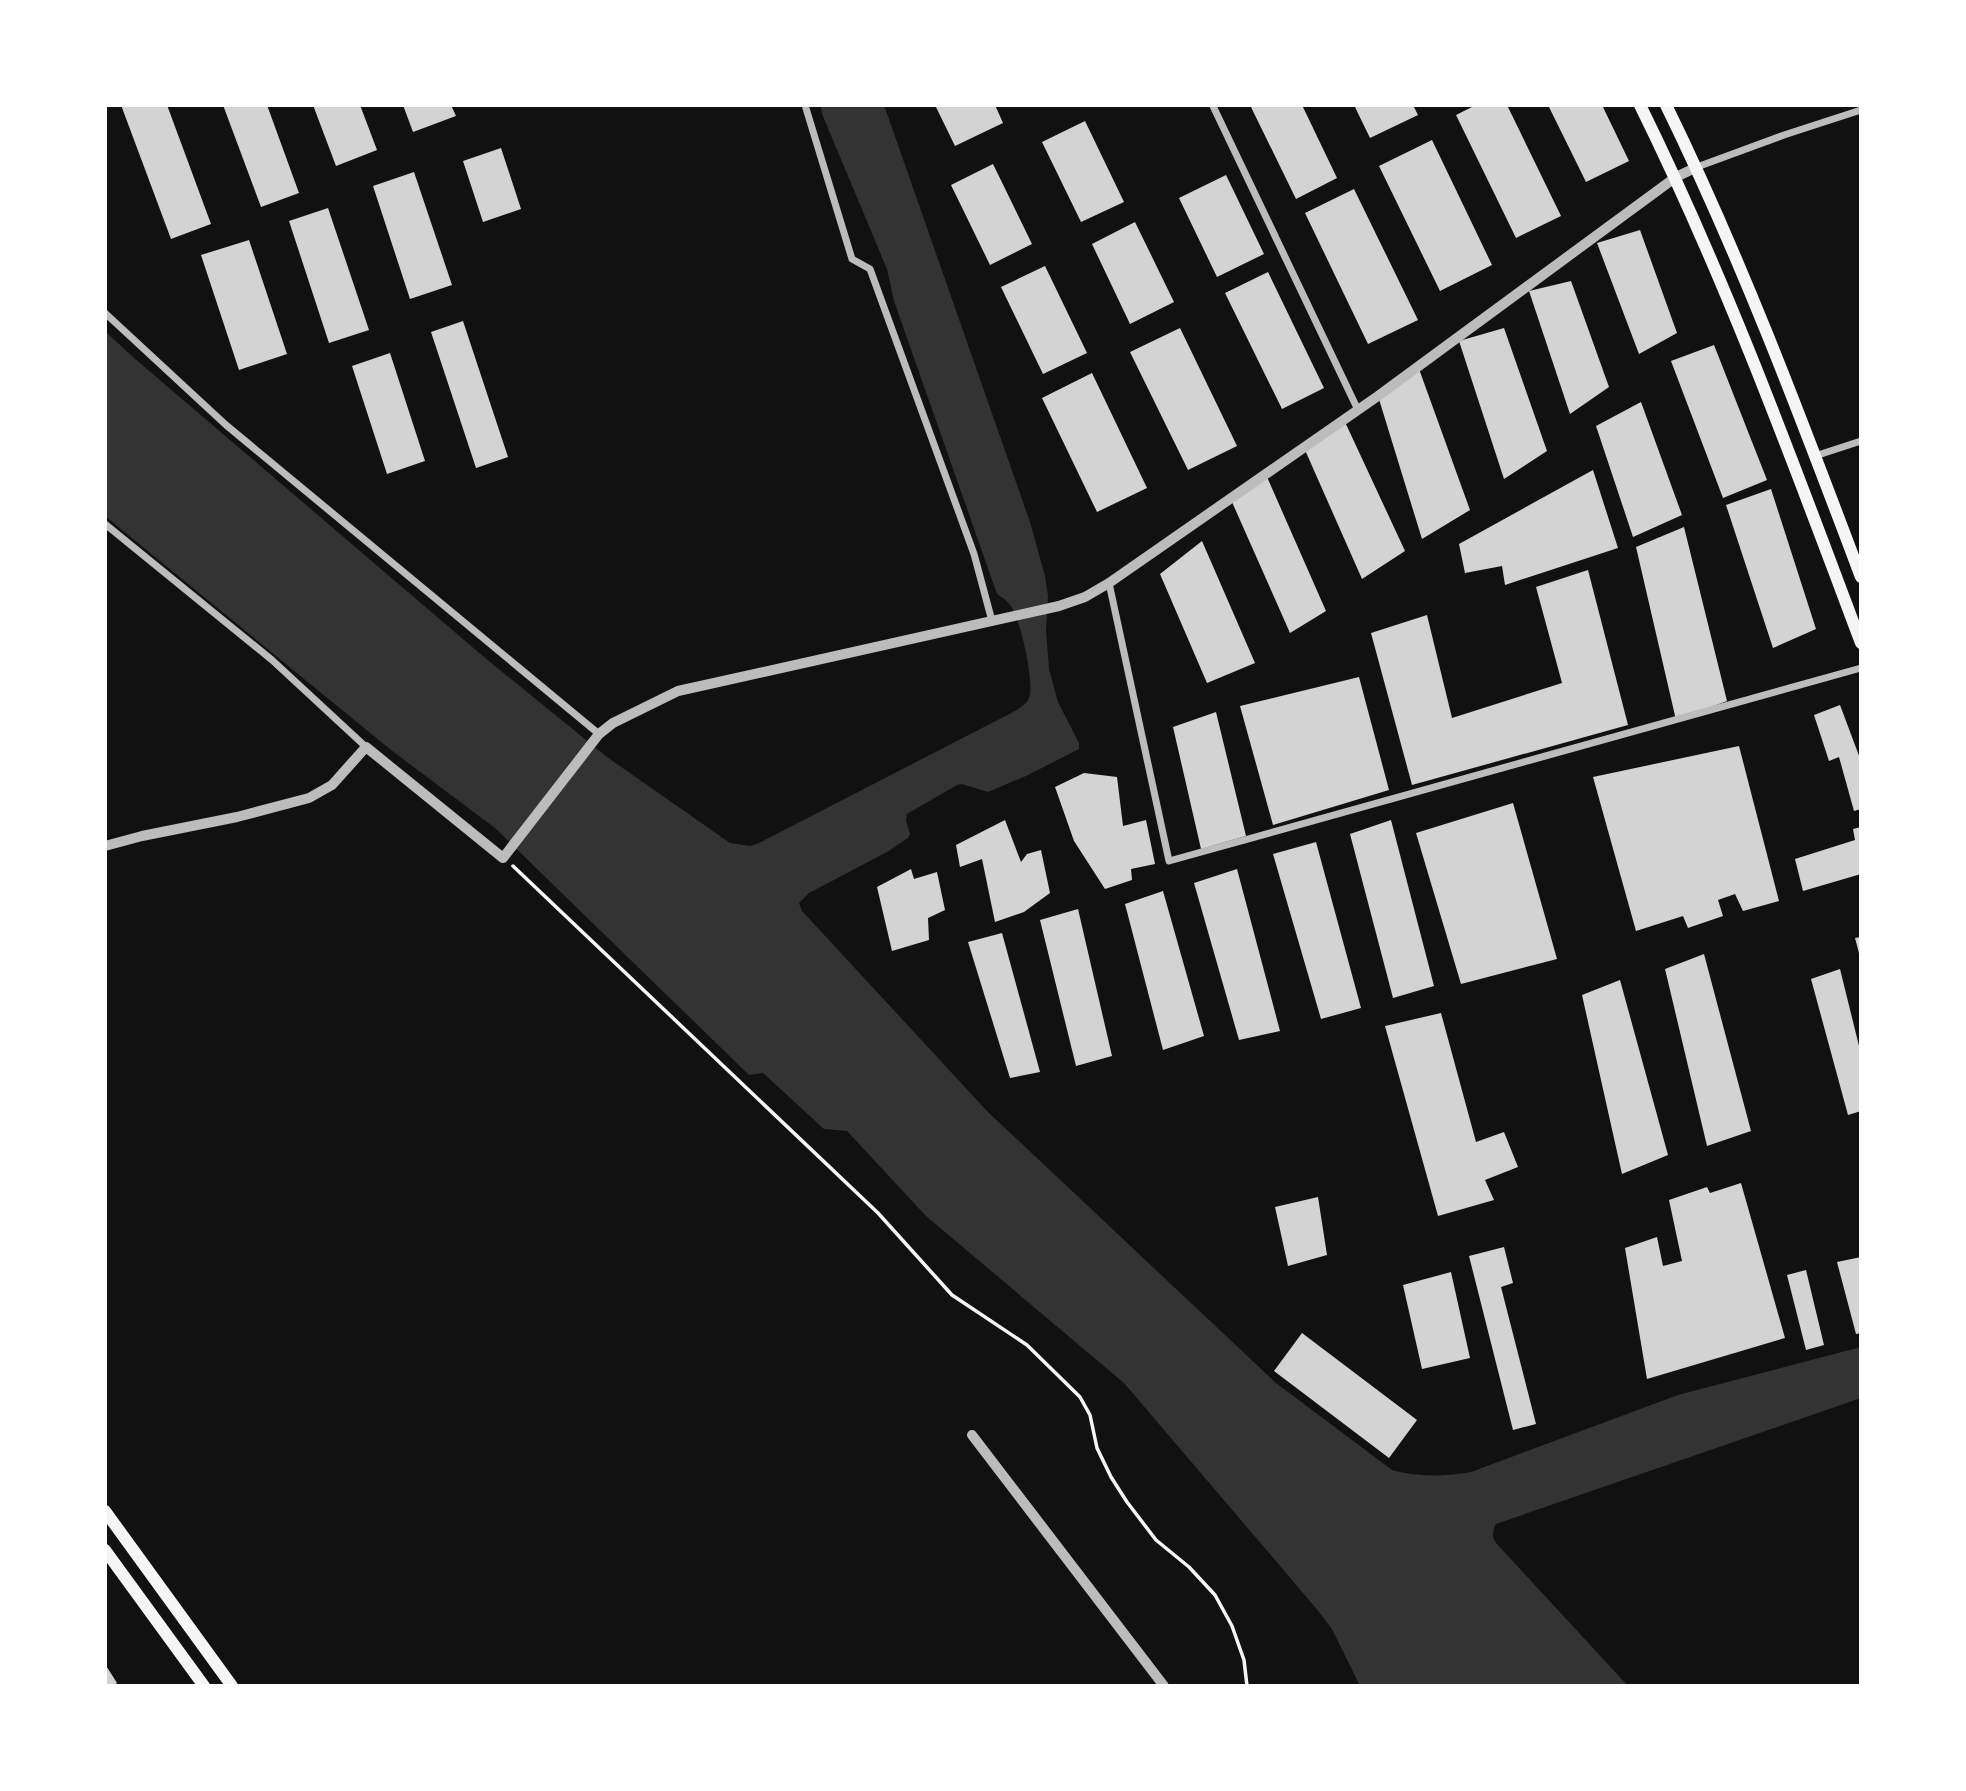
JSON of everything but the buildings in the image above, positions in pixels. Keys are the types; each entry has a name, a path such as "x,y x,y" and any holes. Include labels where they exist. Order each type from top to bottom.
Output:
{"main road":[{"path":"1640,105 1676,177 1756,370 1861,643"},
{"path":"1666,105 1697,167 1751,293 1861,577"},
{"path":"105,1511 232,1686"},
{"path":"105,1550 204,1686"}],"street":[{"path":"805,105 852,259 870,269 974,554 992,621"},
{"path":"1215,105 1213,106 1358,410"},
{"path":"105,524 272,660 366,747 503,858 596,738 613,723 678,691 1008,618 1084,597 1109,583 1358,410 1676,177 1784,135 1861,110"},
{"path":"105,313 226,425 596,738"},
{"path":"1815,456 1861,442"},
{"path":"1109,583 1169,861 1861,667"},
{"path":"105,846 309,798 332,785 366,747"},
{"path":"972,1435 1164,1686"}],"path":[{"path":"503,858 878,1213 952,1294 1027,1345 1080,1397 1090,1415 1097,1448 1122,1494 1156,1540 1189,1567 1215,1595 1232,1626 1244,1660 1247,1686"}],"shaded area":[{"path":"821,105 884,105 1030,522 1048,596 1046,631 1049,669 1058,702 1079,743 1079,749 988,792 957,785 907,814 910,834 908,838 809,893 799,903 802,911 988,1112 1276,1383 1392,1470 1432,1476 1471,1472 1678,1395 1861,1347 1861,1398 1496,1524 1493,1534 1496,1543 1628,1686 1360,1686 1332,1629 1315,1607 1124,1383 926,1216 847,1131 824,1129 763,1073 749,1075 495,828 391,750 105,516 105,331 484,657 607,757 730,843 750,846 757,844 1017,710 1028,700 1030,690 1026,650 1018,622 1009,603 997,594 894,301 887,269 822,114"}]}
